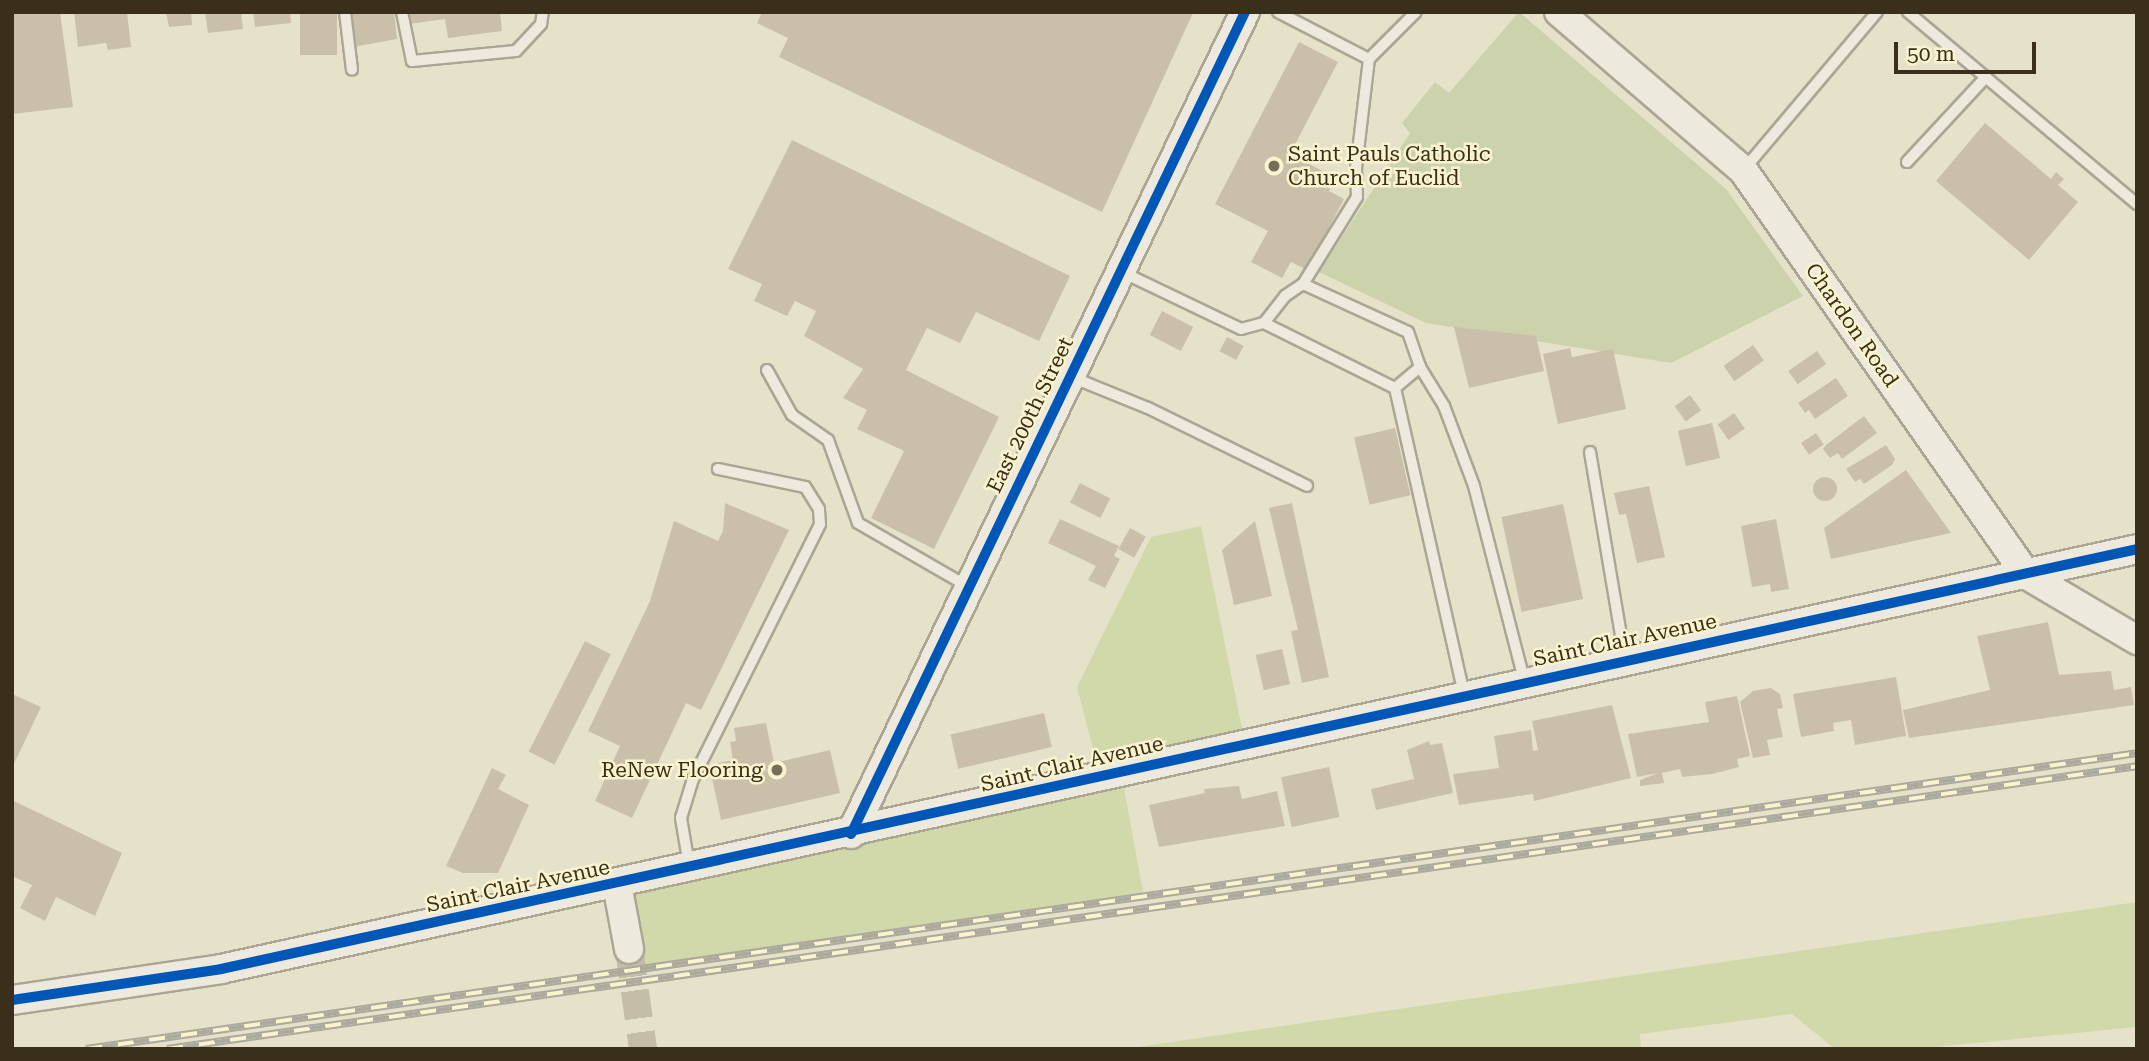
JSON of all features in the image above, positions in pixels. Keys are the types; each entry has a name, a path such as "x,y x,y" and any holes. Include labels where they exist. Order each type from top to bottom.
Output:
{"street":[{"name":"East 200th Street","path":"851,834 1245,12"},
{"name":"Chardon Road","path":"1559,12 1743,170 2027,575 2137,640"},
{"name":"Saint Clair Avenue","path":"12,1000 220,969 851,834 1465,693 2027,575 2137,549"},
{"path":"617,884 628,949"}],"lane":[{"path":"345,12 352,70"},
{"path":"402,12 412,61 516,51 541,24 543,12"},
{"path":"1278,12 1369,59"},
{"path":"1743,170 1877,12"},
{"path":"1908,12 2137,204"},
{"path":"1121,272 1241,329 1264,323 1285,296 1303,284 1354,205 1369,59 1412,13"},
{"path":"1907,162 1986,77"},
{"path":"1303,284 1408,332 1420,368 1444,405 1474,486 1524,681"},
{"path":"1264,323 1395,388"},
{"path":"1395,388 1420,368"},
{"path":"767,370 792,415 828,440 858,523 969,588"},
{"path":"1070,377 1148,408 1307,486"},
{"path":"1395,388 1465,693"},
{"path":"1590,452 1625,659"},
{"path":"690,869 681,818 692,781 820,524 819,509 805,488 718,469"}],"green space":[{"path":"1519,12 1726,189 1803,296 1671,363 1426,323 1319,272 1410,133 1402,123 1435,82 1449,93"},
{"path":"1201,526 1245,743 1121,772 1144,897 632,971 617,884 1100,776 1077,687 1151,537"},
{"path":"2137,902 2137,1027 1916,1049 1835,1049 1792,1014 1640,1034 1641,1049 1123,1049"}],"building":[{"path":"12,12 60,12 73,107 12,114"},
{"path":"74,12 127,12 131,47 108,50 106,43 78,47"},
{"path":"166,12 191,12 192,25 169,27"},
{"path":"205,12 241,12 243,29 208,33"},
{"path":"253,12 290,12 291,23 255,27"},
{"path":"300,12 337,12 337,55 300,55"},
{"path":"348,12 394,12 397,39 353,47"},
{"path":"408,12 500,12 502,31 448,38 445,19 410,24"},
{"path":"762,12 1193,13 1102,212 779,57 788,38 757,23"},
{"name":"Saint Pauls Catholic Church of Euclid","path":"1299,42 1338,62 1290,154 1336,178 1329,191 1344,199 1307,270 1291,262 1282,278 1251,262 1268,231 1215,204"},
{"path":"1985,123 2051,179 2056,172 2064,179 2058,185 2078,202 2029,260 1936,181"},
{"path":"792,140 1070,276 1039,341 976,312 960,343 927,328 906,370 999,417 934,549 871,518 904,451 857,429 867,410 843,398 863,369 804,336 816,311 795,301 787,316 754,301 762,284 728,269"},
{"path":"1162,311 1193,327 1181,351 1150,335"},
{"path":"1454,327 1536,336 1544,371 1469,388"},
{"path":"1227,337 1244,346 1236,360 1219,351"},
{"path":"1753,345 1764,361 1734,381 1724,366"},
{"path":"1570,348 1572,357 1613,349 1626,409 1558,424 1543,354"},
{"path":"1817,351 1826,364 1798,384 1788,371"},
{"path":"1836,378 1848,396 1815,419 1809,410 1805,413 1798,403"},
{"path":"1690,395 1701,410 1686,422 1675,406"},
{"path":"1734,413 1745,429 1729,440 1718,424"},
{"path":"1864,416 1877,433 1842,459 1838,453 1830,458 1823,449 1826,445"},
{"path":"1712,423 1720,458 1686,466 1678,431"},
{"path":"1395,428 1411,495 1370,505 1354,437"},
{"path":"1816,433 1824,445 1809,455 1801,443"},
{"path":"1886,445 1895,459 1892,465 1864,484 1860,479 1855,482 1846,469"},
{"path":"1906,470 1951,533 1831,559 1824,528"},
{"path":"1825,477 1833,481 1837,489 1833,497 1825,501 1817,497 1813,489 1817,481"},
{"path":"1080,483 1110,498 1100,518 1070,503"},
{"path":"1649,486 1665,557 1637,563 1626,514 1619,515 1614,493"},
{"path":"725,503 789,530 701,710 686,703 632,818 595,801 620,746 588,731 650,601 674,521 718,541 723,531"},
{"path":"1292,503 1329,677 1302,683 1291,631 1298,630 1269,508"},
{"path":"1563,504 1583,599 1522,612 1501,517"},
{"path":"1060,519 1119,546 1114,556 1120,559 1105,588 1088,580 1096,566 1048,543"},
{"path":"1776,519 1789,589 1771,592 1770,584 1752,587 1741,526"},
{"path":"1255,521 1272,596 1234,605 1222,550"},
{"path":"1130,528 1146,537 1134,558 1118,549"},
{"path":"2048,622 2059,675 2111,671 2114,690 2131,687 2134,705 1909,738 1903,710 1990,690 1977,636"},
{"path":"585,641 611,654 555,765 529,751"},
{"path":"1282,649 1290,684 1264,690 1256,655"},
{"path":"1896,677 1906,736 1855,745 1851,720 1833,723 1834,731 1801,737 1793,694"},
{"path":"1771,688 1780,694 1783,708 1777,709 1783,737 1767,740 1770,755 1753,758 1740,702 1753,691"},
{"path":"12,694 41,707 12,768"},
{"path":"1737,696 1750,756 1737,759 1739,767 1712,774 1682,777 1680,769 1662,773 1664,783 1640,786 1640,780 1658,773 1637,777 1628,734 1709,722 1705,702"},
{"path":"1612,705 1631,778 1534,801 1533,794 1459,805 1453,774 1499,768 1494,736 1531,730 1533,751 1538,750 1532,721"},
{"path":"1044,713 1052,747 958,769 950,735"},
{"name":"ReNew Flooring","path":"766,723 774,763 830,750 840,793 721,820 712,778 721,776 718,763 733,760 730,742 736,741 734,728"},
{"path":"1429,741 1430,745 1442,743 1453,793 1376,810 1371,789 1414,779 1407,750"},
{"path":"1329,767 1340,817 1292,827 1281,777"},
{"path":"492,768 506,775 498,789 529,805 498,873 463,873 446,866"},
{"path":"1239,786 1242,799 1277,791 1285,826 1159,847 1149,805 1205,793 1204,789"},
{"path":"14,801 122,853 95,916 56,897 45,921 20,908 32,885 12,876"}],"tunnel":[{"path":"629,949 643,1049"}],"railway":[{"path":"86,1049 2137,753"},
{"path":"167,1049 2137,766"}],"cycle path":[{"path":"851,834 1245,12"},
{"path":"12,1000 221,969 2137,549"}],"place":[{"name":"Saint Pauls Catholic Church of Euclid","path":"1274,166"},
{"name":"ReNew Flooring","path":"777,770"}]}
